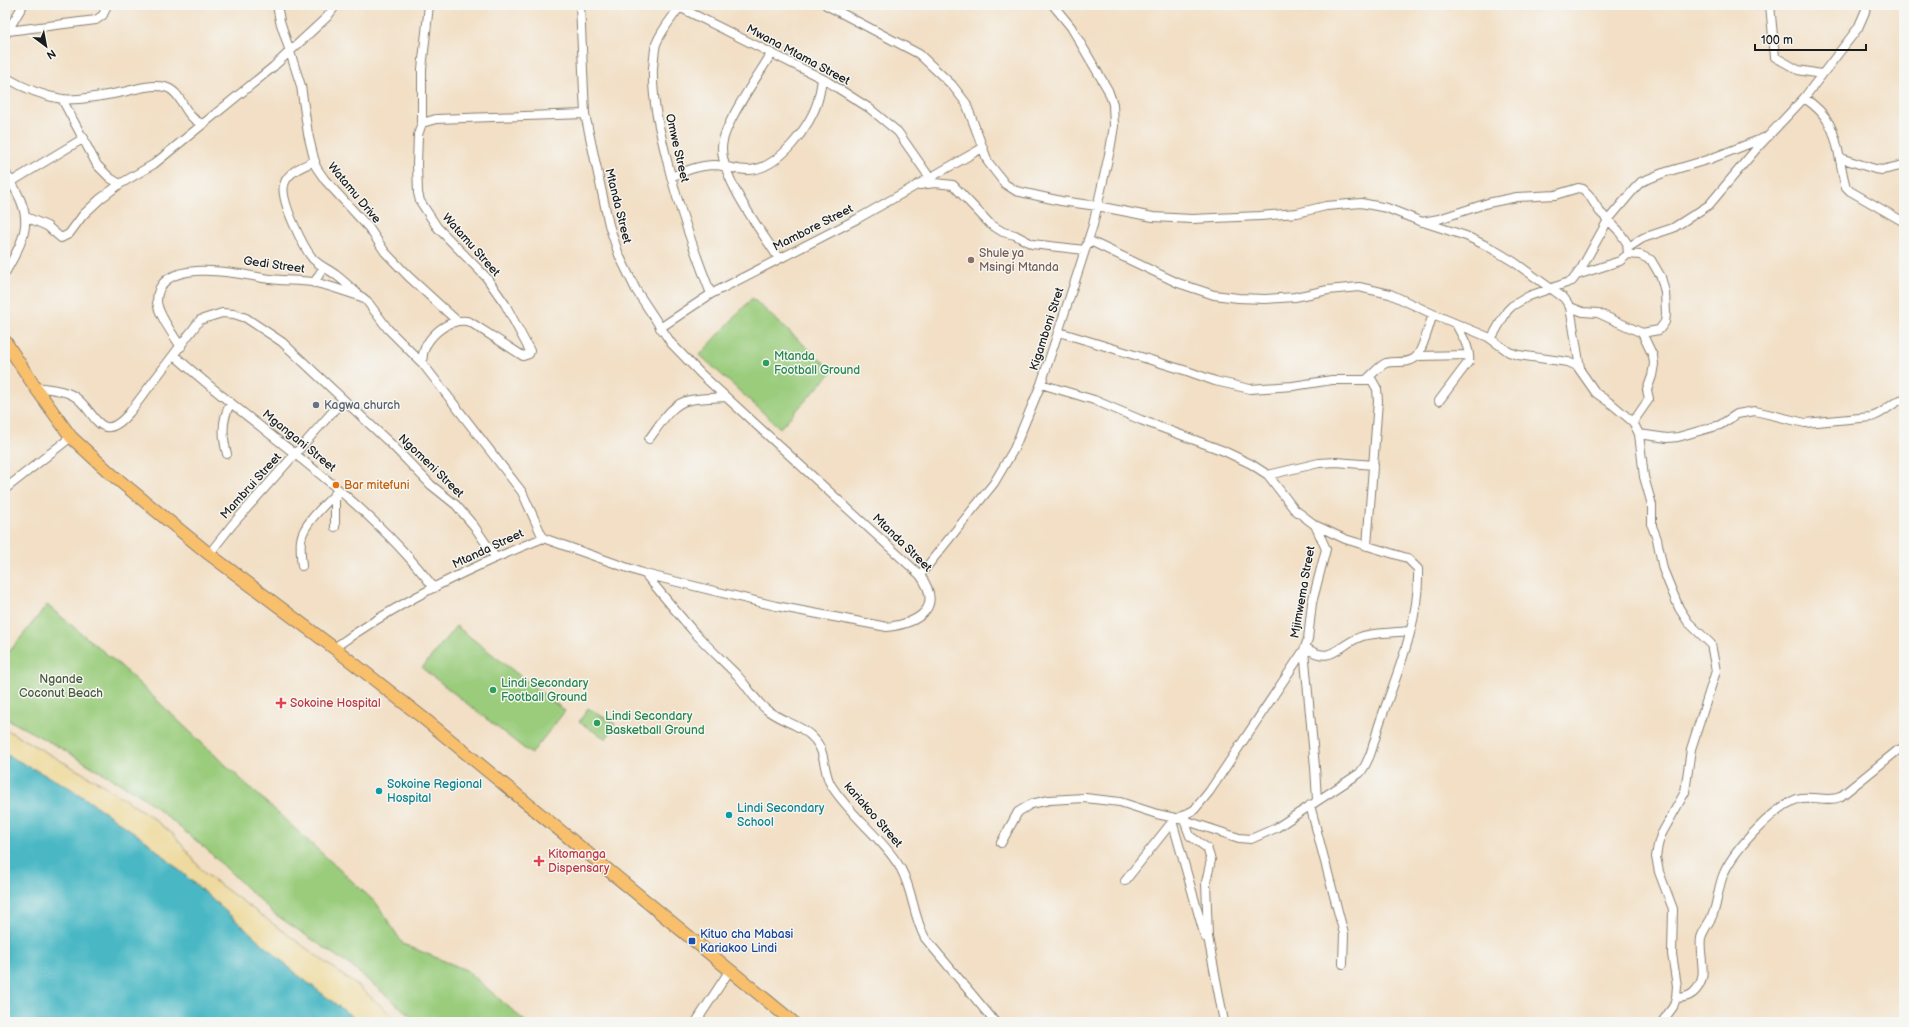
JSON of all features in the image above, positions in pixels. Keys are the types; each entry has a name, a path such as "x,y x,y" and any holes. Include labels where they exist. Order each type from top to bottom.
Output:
{"highway":[{"path":"5,341 35,388 71,437 115,477 209,554 334,648 422,717 684,934 793,1022"}],"street":[{"path":"6,34 23,5"},
{"path":"6,34 96,20 103,15 107,5"},
{"name":"Watamu Drive","path":"277,5 280,21 301,86 308,134 314,161 325,180 369,228 385,252 424,292 456,320"},
{"path":"26,217 46,226 58,237 64,238 69,234 83,215 120,184 144,171 203,124 290,51 327,16 336,5"},
{"path":"429,5 422,69 422,123 436,119 452,118 585,114"},
{"name":"Mtanda Street","path":"334,648 405,602 495,557 543,538 645,574 776,606 887,627 904,625 914,621 927,607 930,592 920,575 725,397 671,343 636,290 619,256 609,225 585,114 580,5"},
{"path":"826,5 919,54 952,85 966,103 988,162 1005,184 1016,191 1070,203 1097,206 1153,218 1192,219 1260,216 1297,213 1326,206 1361,203 1387,208 1422,222 1448,229 1489,247 1514,262 1564,298 1570,307 1580,368 1596,393 1613,404 1633,422 1639,434 1644,478 1652,505 1652,526 1657,539 1663,569 1679,608 1688,622 1711,644 1716,671 1691,749 1685,792 1661,834 1656,856 1658,872 1673,909 1672,954 1677,986 1676,998 1673,1007 1662,1021"},
{"name":"Kigamboni Stret","path":"920,575 1006,466 1041,384 1085,250 1097,206 1114,126 1113,104 1108,90 1071,27 1053,5"},
{"path":"1770,5 1774,36 1774,54 1776,57 1780,61 1798,70 1821,74"},
{"path":"1577,275 1620,261 1628,250 1643,238 1673,228 1709,205 1804,98 1858,28 1868,5"},
{"name":"Mwana Mtama Street","path":"677,6 822,79 869,108 892,127 904,140 930,178"},
{"name":"Omwe Street","path":"677,6 656,45 652,83 659,130 671,177 689,238 711,294"},
{"path":"771,54 730,124 722,148 725,167 740,197 780,259"},
{"path":"5,77 31,90 62,99 106,95 151,86 166,87 179,97 190,117 203,124"},
{"path":"671,177 696,167 725,167 748,170 762,168 776,159 792,144 812,116 818,101 822,79"},
{"path":"1804,98 1816,106 1824,114 1834,132 1844,183 1850,191 1904,222"},
{"path":"62,99 84,138 94,160 102,171 120,184"},
{"name":"Watamu Street","path":"422,123 418,135 417,164 418,193 420,201 425,211 437,227 482,271 505,304 530,348 529,354 523,356 470,322 463,319 456,320"},
{"path":"1491,339 1507,311 1512,306 1529,296 1569,282 1577,275 1608,220 1635,188 1648,178 1710,159 1769,136"},
{"path":"11,182 84,138"},
{"name":"Mambore Street","path":"660,328 711,294 857,219 979,150"},
{"path":"1840,158 1882,170 1904,165"},
{"path":"314,161 304,165 290,176 284,186 284,195 306,247 313,258 323,268 335,274 367,301 388,329 423,364 522,492 543,538"},
{"path":"5,172 24,207 26,217 21,244 5,273"},
{"path":"917,185 935,183 953,185 995,229 1015,235 1032,244 1085,250"},
{"path":"1422,222 1439,219 1488,203 1517,197 1555,194 1578,188 1583,189 1589,195 1600,212 1618,230 1628,250 1651,260 1657,270 1665,292 1665,322 1659,330 1642,333 1598,313 1583,312 1570,307"},
{"path":"1088,240 1178,283 1214,295 1265,299 1295,297 1328,290 1359,287 1390,294 1491,339 1509,352 1518,355 1568,362 1580,368"},
{"path":"314,282 323,268"},
{"name":"Gedi Street","path":"181,347 158,305 160,290 164,283 173,277 196,271 214,270 236,272 265,278 314,282 362,297"},
{"name":"Ngomeni Street","path":"35,388 72,395 98,422 106,427 113,426 120,423 130,412 181,347 195,325 202,318 222,314 234,314 246,318 282,342 392,445 431,485 456,505 477,530 495,557"},
{"path":"1418,356 1433,314"},
{"path":"423,364 422,356 424,349 432,338 446,325 456,320"},
{"path":"1439,401 1469,361 1469,355 1456,324"},
{"path":"1058,332 1176,367 1215,381 1250,389 1293,386 1332,380 1372,380 1377,388 1378,401 1367,546"},
{"path":"1633,422 1649,399 1647,390 1654,369 1653,356 1642,333"},
{"path":"1368,379 1381,366 1388,363 1408,361 1418,356 1469,355"},
{"name":"Mgangani Street","path":"174,356 199,378 296,454 406,555 434,588"},
{"name":"Mjimwema Street","path":"1041,384 1094,400 1224,451 1268,475 1294,509 1315,525 1326,548 1312,603 1304,649 1209,792 1194,810 1176,819"},
{"path":"649,439 671,410 678,404 688,400 725,397"},
{"path":"1639,434 1667,438 1678,437 1720,425 1737,414 1755,411 1805,423 1871,418 1881,414 1897,401 1904,399"},
{"name":"Mambrui Street","path":"209,554 232,525 343,400"},
{"path":"227,454 222,434 226,413 231,402"},
{"path":"5,490 71,437"},
{"path":"1268,475 1319,463 1336,462 1374,465"},
{"path":"335,527 337,492"},
{"path":"302,566 301,540 303,533 315,516 337,492"},
{"path":"1002,843 1018,812 1030,804 1062,799 1103,799 1120,802 1239,838 1251,839 1276,828 1352,779 1366,766 1400,664 1418,597 1418,569 1407,558 1331,534 1315,525"},
{"name":"kariakoo Street","path":"645,574 695,633 749,688 766,709 810,734 817,741 821,749 823,764 828,778 838,796 882,842 902,870 913,901 920,929 925,938 995,1022"},
{"path":"1343,964 1344,934 1313,803 1315,767 1304,649 1318,655 1326,655 1364,636 1409,631"},
{"path":"1676,998 1683,998 1689,995 1701,982 1703,968 1700,951 1702,934 1713,912 1716,896 1724,873 1741,847 1752,834 1784,805 1795,799 1805,797 1832,799 1840,796 1898,750 1904,748"},
{"path":"1125,881 1176,819"},
{"path":"1176,819 1190,836 1207,848 1211,860 1206,882 1208,937 1224,1022"},
{"path":"1176,819 1214,973"},
{"path":"696,1022 730,970"}],"green space":[{"name":"Mtanda Football Ground","path":"752,298 833,371 780,428 700,355"},
{"name":"Ngande Coconut Beach","path":"47,605 122,667 206,747 377,904 403,944 466,970 526,1022 418,1022 351,966 273,913 205,848 143,797 57,746 5,718 5,657"},
{"name":"Lindi Secondary Football Ground","path":"456,626 565,711 531,754 422,668"},
{"name":"Lindi Secondary Basketball Ground","path":"588,708 615,724 606,739 579,722"}],"sand":[{"path":"5,729 100,783 150,816 174,835 204,873 359,987 400,1022 359,1022 299,976 145,840 70,788 5,754"}],"water":[{"path":"5,754 70,788 145,840 299,976 359,1022 5,1022"}],"place":[{"name":"Shule ya Msingi Mtanda","path":"971,260"},
{"name":"Mtanda Football Ground","path":"766,363"},
{"name":"Kagwa church","path":"316,405"},
{"name":"Bar mitefuni","path":"336,485"},
{"name":"Lindi Secondary Football Ground","path":"493,690"},
{"name":"Sokoine Hospital","path":"281,703"},
{"name":"Lindi Secondary Basketball Ground","path":"597,723"},
{"name":"Sokoine Regional Hospital","path":"379,791"},
{"name":"Lindi Secondary School","path":"729,815"},
{"name":"Kitomanga Dispensary","path":"539,861"},
{"name":"Kituo cha Mabasi Kariakoo Lindi","path":"692,941"}]}
